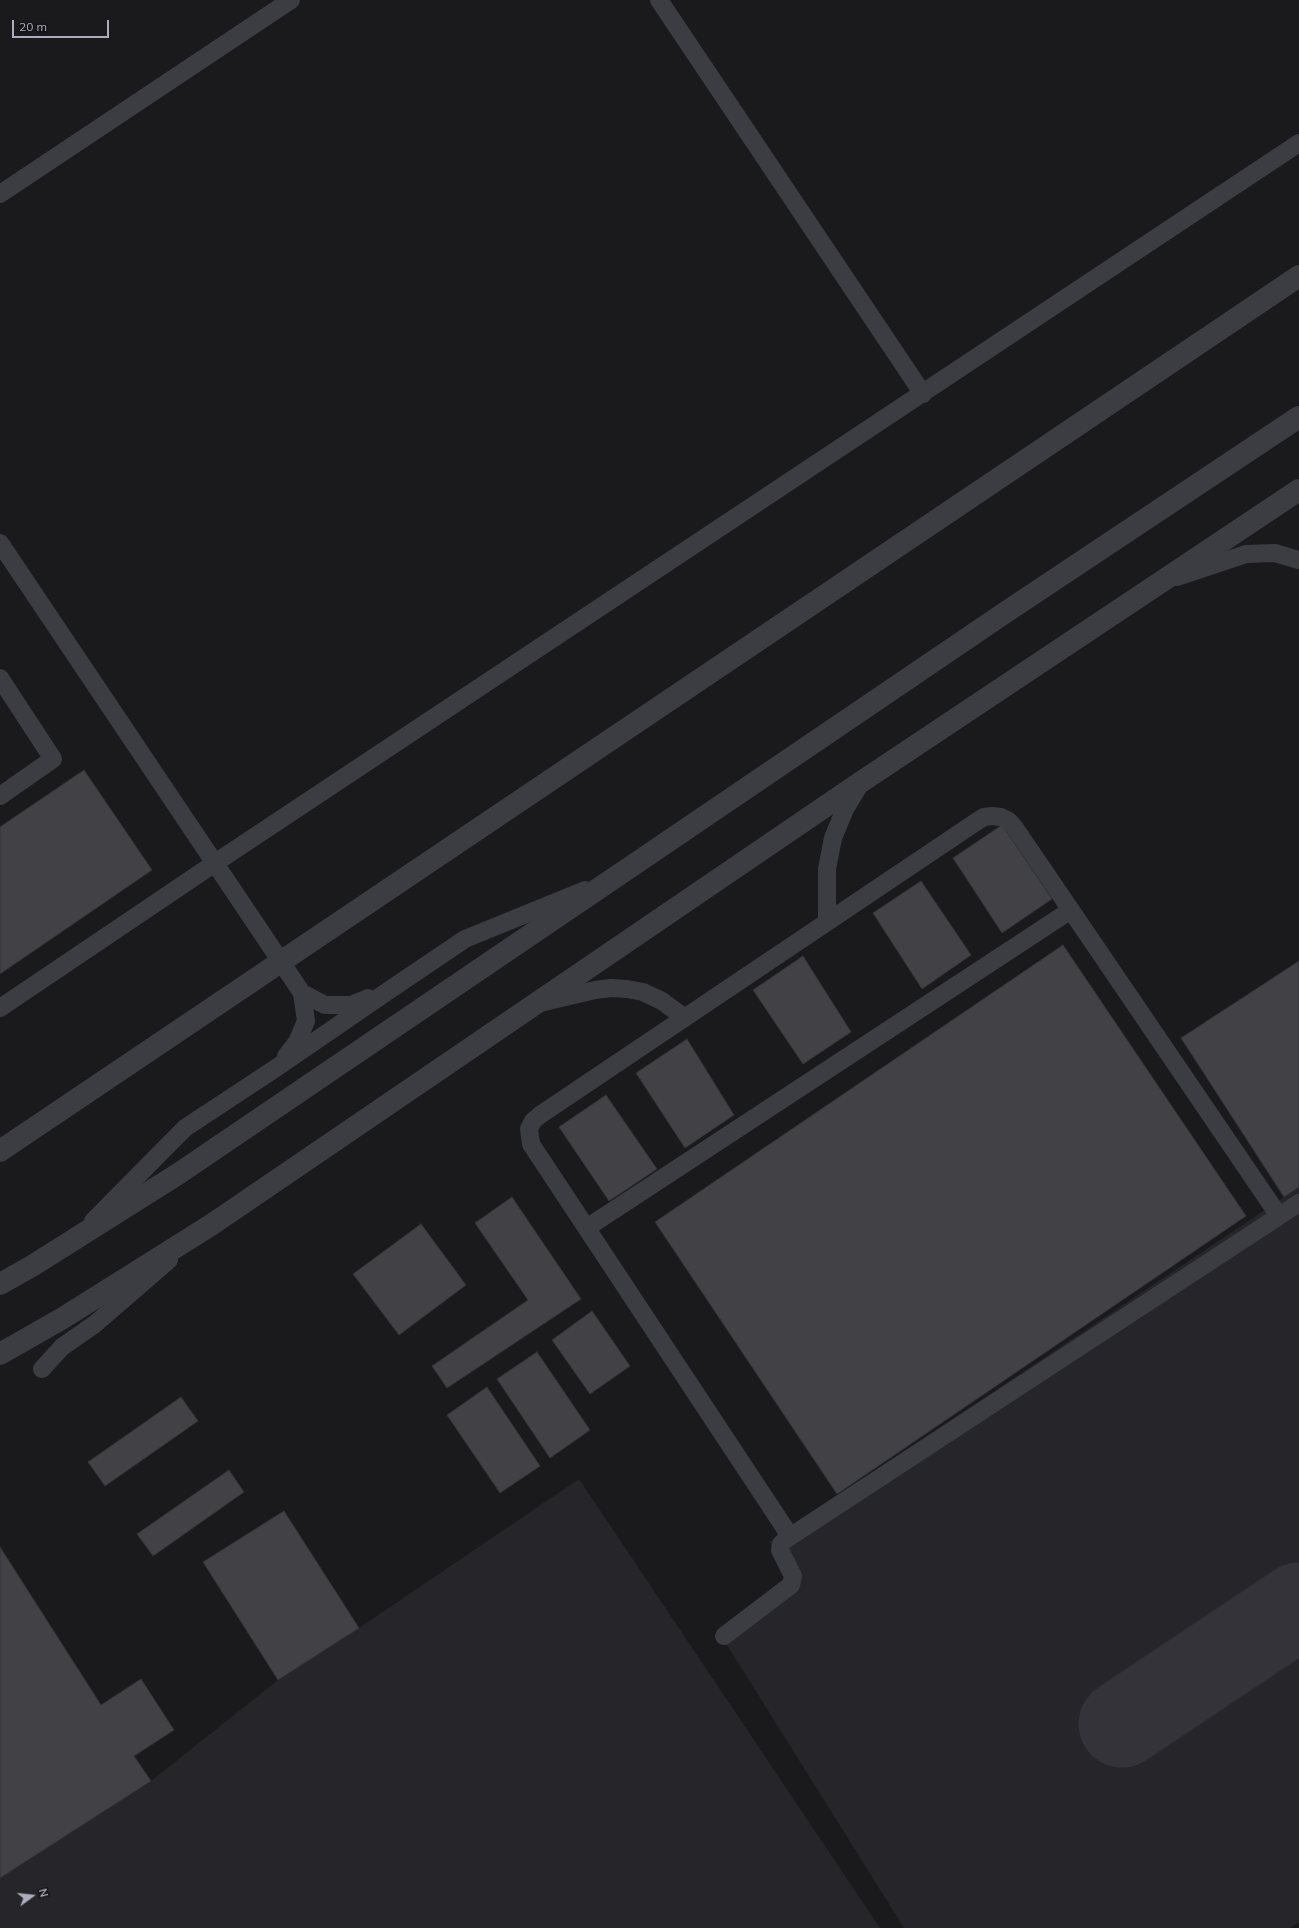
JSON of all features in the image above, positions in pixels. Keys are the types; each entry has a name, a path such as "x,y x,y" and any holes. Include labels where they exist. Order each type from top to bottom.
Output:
{"street":[{"path":"0,1151 281,960 1299,276"},
{"path":"0,1284 77,1238 184,1170 1006,612 1299,417"},
{"path":"0,1354 63,1318 211,1224 861,782 1299,490"}],"lane":[{"path":"0,194 291,0"},
{"path":"659,0 923,394"},
{"path":"0,1008 215,863 1299,144"},
{"path":"0,543 302,993 306,1021 297,1042 276,1068"},
{"path":"1159,583 1246,554 1275,553 1299,560"},
{"path":"0,678 53,758 0,796"},
{"path":"827,922 827,869 833,838 845,809 861,782"},
{"path":"790,1536 588,1228 531,1144 529,1129 533,1121 540,1115 980,820 992,816 1001,817 1009,821 1016,828 1279,1216"},
{"path":"77,1238 185,1128 465,939 610,880"},
{"path":"588,1228 1071,910"},
{"path":"534,1005 595,990 611,988 627,989 643,992 662,1001 685,1018"},
{"path":"302,993 325,1005 351,1005 388,991"},
{"path":"724,1636 791,1585 793,1576 780,1550 781,1544 790,1536 1299,1203"},
{"path":"42,1369 62,1347 95,1324 211,1224"}],"shaded area":[{"path":"1299,1187 1299,1922 1290,1928 904,1928 722,1637 790,1579 769,1542"},
{"path":"579,1479 880,1928 0,1928 0,1878 151,1781 278,1680 359,1628"}],"building":[{"path":"84,770 152,870 0,974 0,827"},
{"path":"1002,825 1052,899 1002,933 953,858"},
{"path":"921,881 971,955 922,989 873,913"},
{"path":"1063,945 1246,1216 837,1494 655,1222"},
{"path":"803,956 851,1032 803,1064 753,990"},
{"path":"1299,961 1299,1187 1284,1197 1181,1038"},
{"path":"687,1039 734,1115 685,1148 636,1073"},
{"path":"606,1095 657,1169 609,1201 559,1127"},
{"path":"512,1197 581,1299 447,1388 432,1366 528,1300 475,1223"},
{"path":"421,1224 466,1285 399,1335 353,1274"},
{"path":"592,1311 630,1366 590,1394 552,1340"},
{"path":"537,1352 590,1430 550,1458 497,1379"},
{"path":"487,1387 540,1466 500,1493 447,1415"},
{"path":"181,1397 198,1421 105,1486 88,1462"},
{"path":"229,1470 244,1492 153,1556 137,1534"},
{"path":"284,1511 359,1628 278,1680 203,1562"},
{"path":"0,1547 101,1705 141,1679 174,1730 134,1756 151,1781 0,1878"}],"taxiway":[{"path":"1122,1724 1299,1606"}]}
